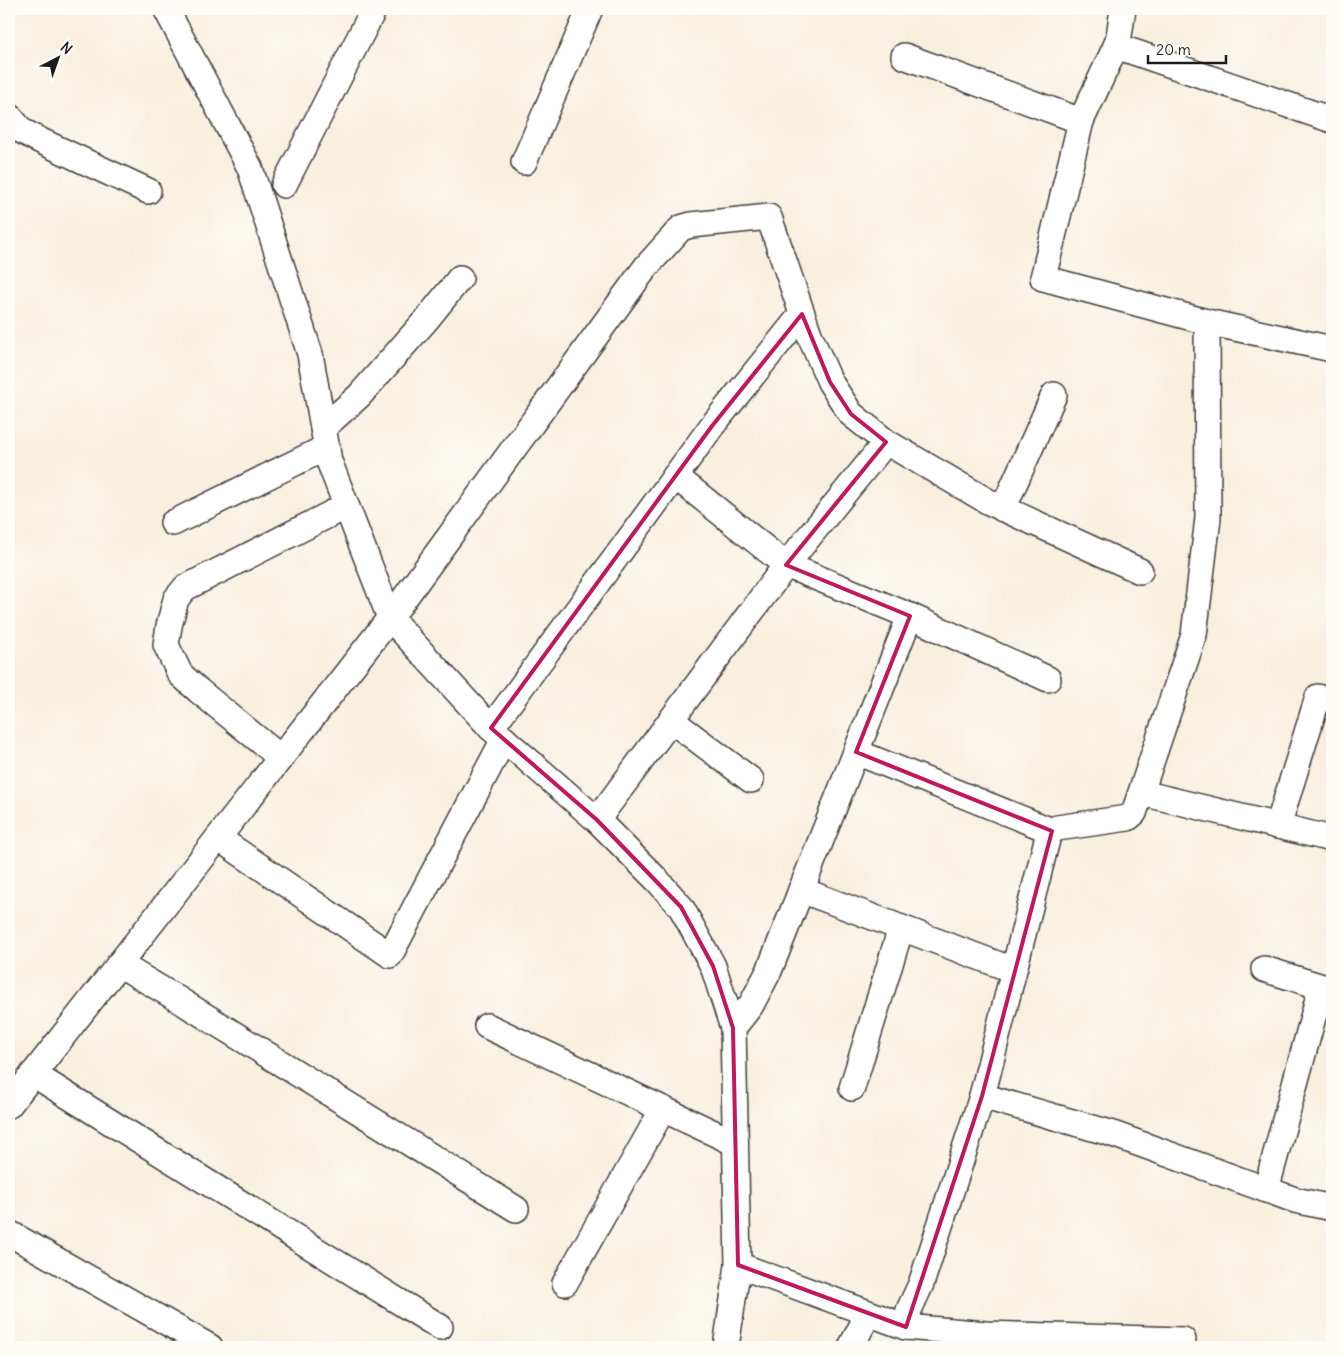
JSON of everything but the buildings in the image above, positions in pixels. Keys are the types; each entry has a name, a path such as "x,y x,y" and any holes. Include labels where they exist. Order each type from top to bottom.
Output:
{"street":[{"path":"166,9 250,168 310,354 329,461 390,618 497,734 597,820 681,907 713,966 733,1028 738,1265 726,1347"},
{"path":"284,185 374,9"},
{"path":"524,162 590,9"},
{"path":"1123,9 1116,46 1081,121 1042,278 1207,322 1332,349"},
{"path":"1116,46 1332,120"},
{"path":"904,56 1081,121"},
{"path":"9,116 22,131 40,141 148,191"},
{"path":"9,1105 390,618 646,266 681,228 691,225 769,217 809,334 830,382 851,414 886,442 990,502 1140,571"},
{"path":"173,523 325,437 460,278"},
{"path":"218,838 390,955 497,734 675,476 712,426 802,314"},
{"path":"906,1327 909,1310 921,1284 982,1096 1048,836 1052,830 1057,828 1128,818 1134,813 1194,635 1208,518 1207,322"},
{"path":"1003,508 1054,395"},
{"path":"597,820 786,565 886,442"},
{"path":"675,476 786,565 910,616 1048,679"},
{"path":"281,758 180,674 166,645 168,626 176,599 185,588 346,506"},
{"path":"733,1028 751,1005 770,971 910,616"},
{"path":"1278,826 1318,698"},
{"path":"671,720 750,780"},
{"path":"856,752 1052,830"},
{"path":"1142,793 1332,839"},
{"path":"801,890 1013,970"},
{"path":"852,1088 901,928"},
{"path":"119,964 516,1209"},
{"path":"1264,969 1327,989 1266,1190"},
{"path":"487,1026 735,1143"},
{"path":"33,1074 440,1327"},
{"path":"982,1096 1110,1133 1295,1200 1332,1208"},
{"path":"565,1283 663,1109"},
{"path":"9,1233 210,1347"},
{"path":"738,1265 906,1327 986,1334 1183,1340"},
{"path":"851,1347 868,1314"}],"highlighted area":[{"path":"802,314 830,382 851,414 886,442 786,565 910,616 856,752 1052,831 982,1096 906,1327 738,1265 733,1028 713,966 681,907 597,820 491,728 712,426"}]}
